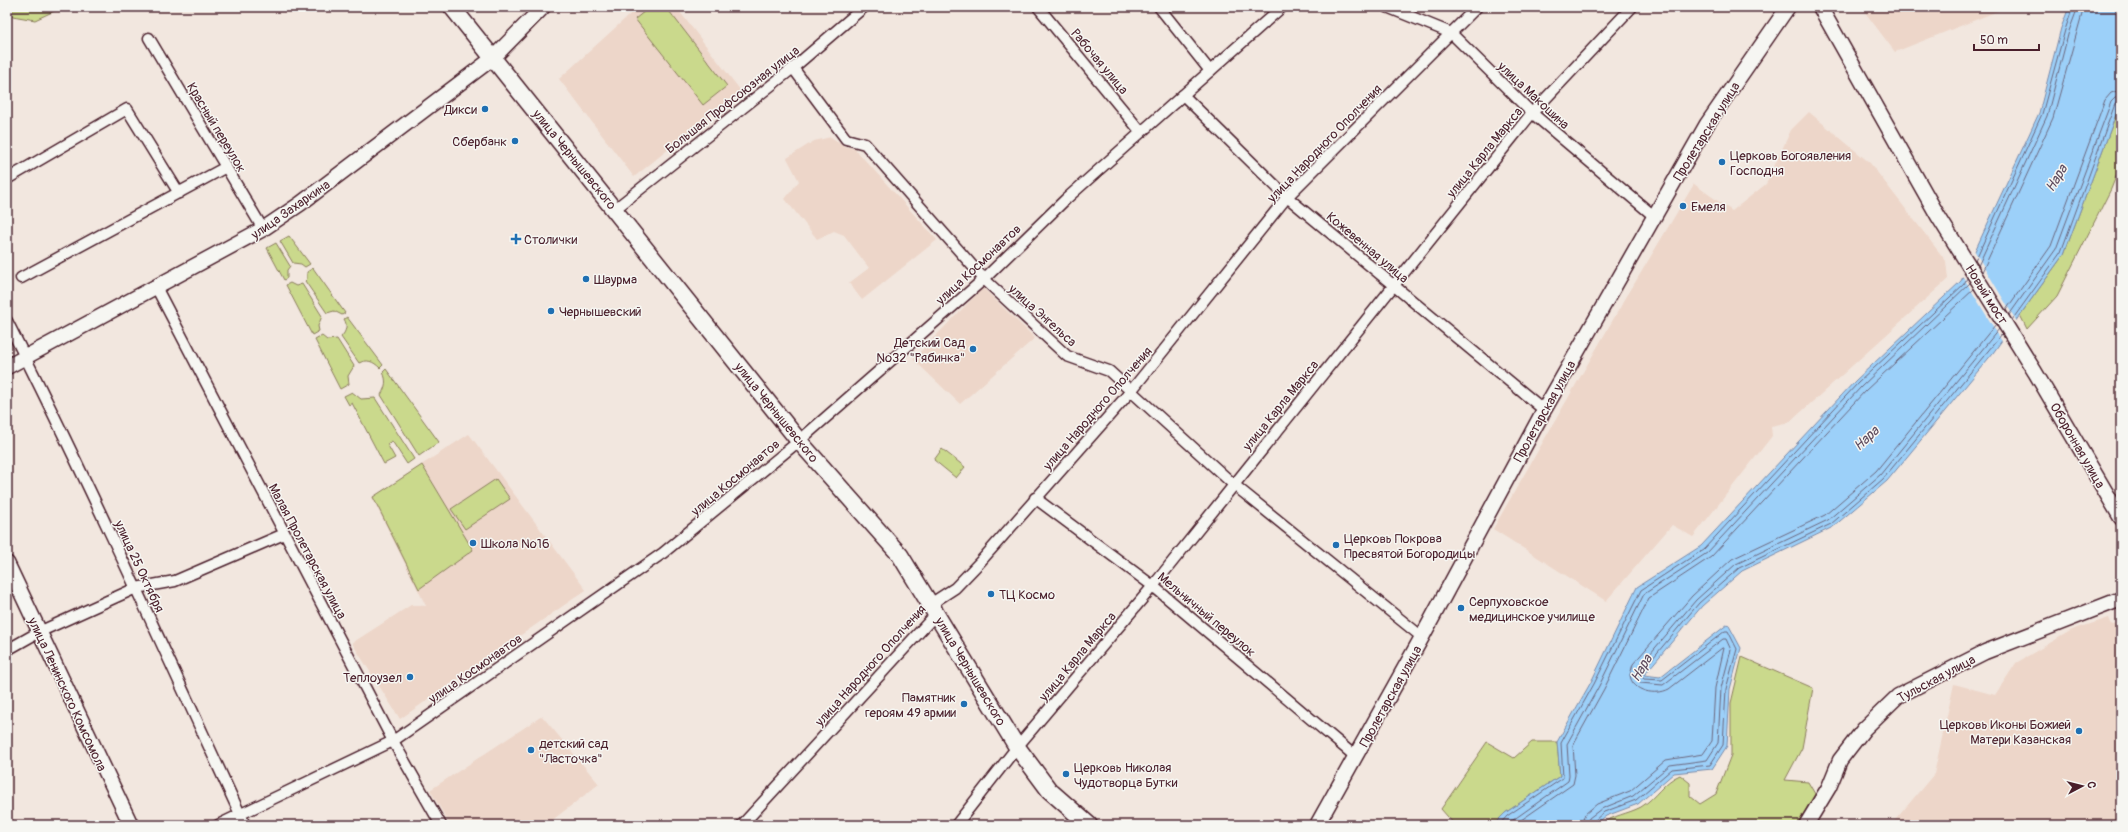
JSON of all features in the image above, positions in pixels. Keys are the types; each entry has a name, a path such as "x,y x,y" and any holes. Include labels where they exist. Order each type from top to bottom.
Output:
{"main road":[{"name":"улица Чернышевского","path":"452,7 615,208 799,441 900,555 937,613 1017,747 1049,790 1089,825"}],"street":[{"name":"улица Захаркина","path":"7,367 263,229 300,204 493,58 543,7"},
{"name":"Большая Профсоюзная улица","path":"615,208 793,68 864,7"},
{"name":"Рабочая улица","path":"1038,7 1141,132"},
{"path":"1159,7 1210,72"},
{"name":"улица Космонавтов","path":"218,825 393,741 663,553 799,441 984,279 1066,199 1282,7"},
{"name":"улица Макошина","path":"1387,7 1451,33 1532,113 1655,217"},
{"name":"улица Народного Ополчения","path":"742,825 937,613 935,601 955,588 970,572 1131,391 1287,197 1477,7"},
{"name":"улица Карла Маркса","path":"956,825 1017,747 1153,586 1233,484 1532,113 1632,7"},
{"name":"Пролетарская улица","path":"1317,825 1422,637 1544,410 1707,124 1788,7"},
{"name":"Новый мост","path":"1820,7 1938,216 2035,372"},
{"name":"Красный переулок","path":"149,38 263,229"},
{"name":"улица Энгельса","path":"793,68 846,139 865,144 984,279 1068,356 1109,371 1233,484 1422,637"},
{"name":"Кожевенная улица","path":"1183,95 1287,197 1544,410"},
{"path":"7,179 128,109 179,193"},
{"path":"21,278 226,167"},
{"name":"Малая Пролетарская улица","path":"156,287 393,741 441,825"},
{"name":"улица 25 Октября","path":"7,321 136,588 245,825"},
{"name":"Оборонная улица","path":"2035,372 2121,518"},
{"name":"Мельничный переулок","path":"1035,498 1153,586 1356,757"},
{"path":"7,650 38,632 136,588 175,581 284,534"},
{"name":"улица Ленинского Комсомола","path":"7,563 38,632 131,825"},
{"name":"Тульская улица","path":"1806,825 1828,787 1840,760 1864,729 1898,696 1985,652 2121,600"}],"shaded area":[{"path":"638,7 676,7 741,91 634,177 559,79"},
{"path":"1861,7 2008,7 1895,52"},
{"path":"1809,112 1870,163 1946,261 1948,279 1790,422 1771,426 1772,436 1693,537 1672,525 1606,601 1493,529 1618,311 1694,184 1732,211 1766,184 1791,130"},
{"path":"831,137 844,146 855,149 937,240 862,300 849,283 869,268 844,235 834,231 817,239 785,199 799,181 787,158 814,141"},
{"name":"Детский Сад №32 \"Рябинка\"","path":"983,288 1035,338 960,404 913,359"},
{"name":"Школа №16","path":"469,434 586,590 400,719 352,643 411,605 426,606 372,497"},
{"path":"2109,618 2112,625 2121,622 2121,825 1891,825 1934,774 1954,684 1995,695 2016,663 2072,630"},
{"name":"детский сад \"Ласточка\"","path":"542,716 599,784 546,825 450,825 430,790"}],"green space":[{"path":"7,7 63,7 35,20 7,15"},
{"path":"650,7 666,7 727,86 703,105 635,19"},
{"path":"2121,101 2121,164 2111,189 2057,296 2027,329 2020,315 2064,254"},
{"path":"289,236 310,264 305,267 301,264 293,263 280,241"},
{"path":"276,243 290,266 287,270 287,278 284,280 267,248"},
{"path":"313,268 345,313 342,315 334,311 327,313 305,281 307,279 307,272"},
{"path":"290,283 296,286 302,284 322,316 318,326 319,331 312,335 286,285"},
{"path":"347,317 383,365 380,368 370,361 359,363 341,337 346,328 344,319"},
{"path":"322,336 327,340 337,339 354,366 348,376 349,384 340,389 315,340"},
{"path":"386,369 439,442 419,456 381,395 385,384 383,372"},
{"path":"352,392 361,399 375,398 414,459 407,464 392,441 387,444 395,458 384,464 352,403 349,405 344,396"},
{"path":"942,449 965,467 956,478 934,460"},
{"path":"422,465 473,550 419,589 373,497"},
{"path":"496,479 510,499 465,529 451,509"},
{"path":"1742,657 1813,688 1802,748 1785,780 1808,782 1815,794 1797,825 1600,825 1610,819 1641,807 1664,786 1680,775 1690,783 1690,796 1700,804 1716,794 1731,755 1731,703"},
{"path":"1487,742 1514,758 1532,742 1557,742 1560,776 1505,813 1493,825 1455,825 1441,809"}],"water":[{"name":"Нара","path":"2069,7 2121,7 2121,101 2064,254 1993,353 1887,481 1833,527 1742,571 1702,606 1644,675 1660,677 1728,624 1741,648 1730,689 1727,746 1712,769 1674,773 1638,804 1606,816 1594,825 1493,825 1505,813 1560,776 1557,742 1591,682 1637,587 1701,546 1855,381 1961,281 2039,113 2061,28"}],"pier":[{"path":"1974,250 2017,322 2003,343 1962,275"}],"place":[{"name":"Дикси","path":"485,109"},
{"name":"Сбербанк","path":"515,141"},
{"name":"Церковь Богоявления Господня","path":"1722,162"},
{"name":"Емеля","path":"1683,206"},
{"name":"Столички","path":"516,239"},
{"name":"Шаурма","path":"586,279"},
{"name":"Чернышевский","path":"551,311"},
{"name":"Детский Сад №32 \"Рябинка\"","path":"973,349"},
{"name":"Школа №16","path":"473,543"},
{"name":"Церковь Покрова Пресвятой Богородицы","path":"1336,545"},
{"name":"ТЦ Космо","path":"991,594"},
{"name":"Серпуховское медицинское училище","path":"1461,608"},
{"name":"Теплоузел","path":"410,677"},
{"name":"Памятник героям 49 армии","path":"964,704"},
{"name":"Церковь Иконы Божией Матери Казанская","path":"2079,731"},
{"name":"детский сад \"Ласточка\"","path":"531,750"},
{"name":"Церковь Николая Чудотворца Бутки","path":"1066,774"}]}
